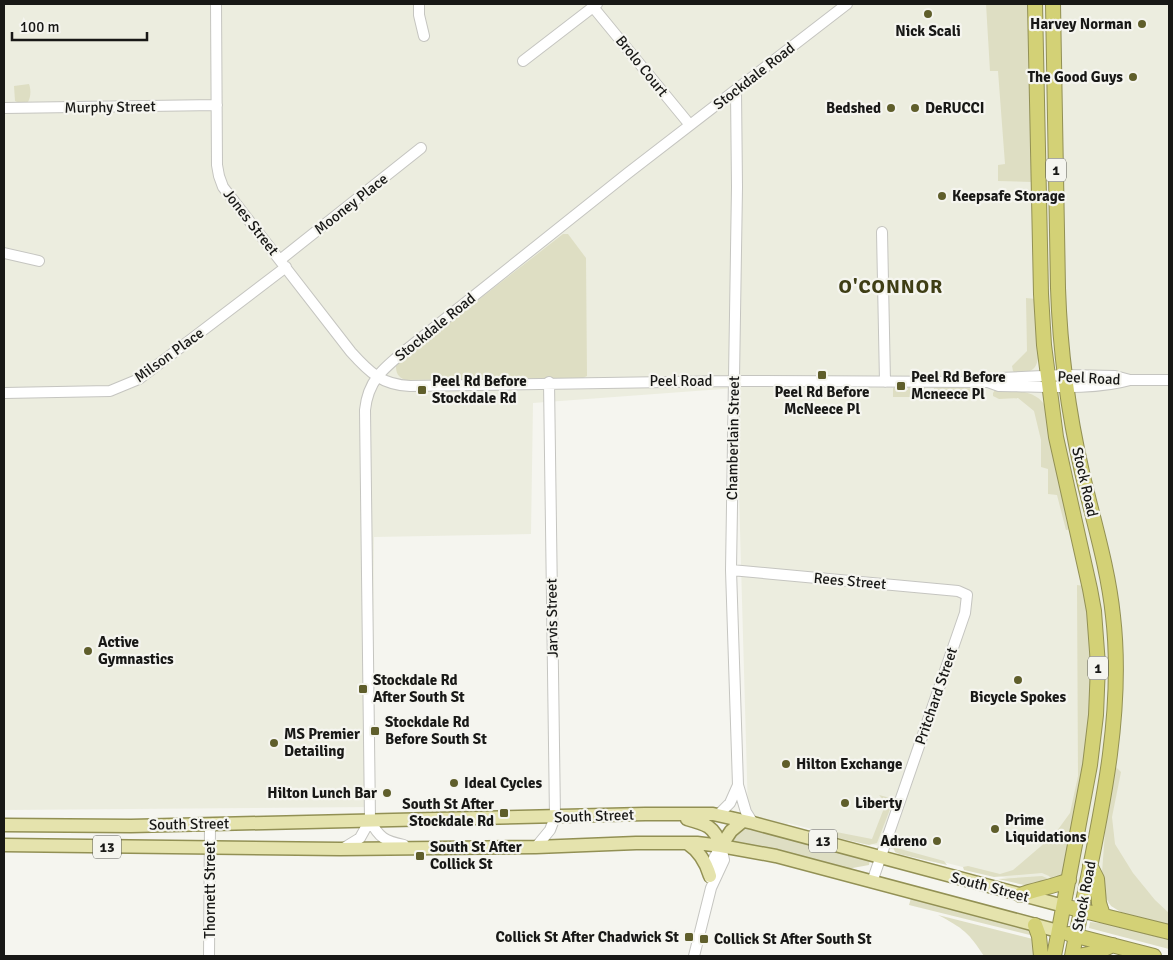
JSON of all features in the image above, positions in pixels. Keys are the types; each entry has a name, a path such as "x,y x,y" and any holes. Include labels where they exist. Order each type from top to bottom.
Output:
{"highway":[{"name":"Stock Road","path":"1035,4 1040,294 1048,381 1058,444 1090,588 1094,611 1098,665 1094,737 1054,956"},
{"name":"Stock Road","path":"1053,4 1058,295 1066,381 1082,472 1109,587 1116,670 1114,724 1072,956"},
{"path":"1090,864 1097,879 1099,903 1104,916"},
{"path":"1020,895 1069,880"},
{"name":"South Street","path":"1064,906 1169,932"},
{"path":"1035,925 1039,936 1041,956"},
{"name":"South Street","path":"1058,931 1154,956"},
{"path":"1078,956 1098,952 1113,945"}],"main road":[{"name":"South Street","path":"4,825 131,826 670,814 718,815 880,856 1064,906"},
{"path":"670,814 703,823 711,828 717,834 721,846"},
{"path":"721,846 730,831 748,822"},
{"path":"40,825 48,835 65,846"},
{"path":"131,826 133,835 132,847"},
{"name":"South Street","path":"4,845 340,849 536,847 687,842 776,856 1058,931"},
{"path":"687,842 700,855 708,868 711,882"}],"street":[{"name":"Jones Street","path":"216,4 217,165 223,187 364,367 377,376"},
{"path":"419,4 419,15 424,36"},
{"name":"Stockdale Road","path":"370,820 365,410 369,390 377,376 406,350 690,125 847,4"},
{"name":"Brolo Court","path":"523,61 595,5 690,125"},
{"name":"Chamberlain Street","path":"736,90 737,188 731,570 738,785 748,822"},
{"name":"Murphy Street","path":"4,108 217,105"},
{"name":"Mooney Place","path":"283,263 421,148"},
{"path":"882,232 885,382"},
{"path":"4,253 39,261"},
{"name":"Milson Place","path":"4,393 110,391 139,379 283,263"},
{"name":"Peel Road","path":"377,376 397,386 549,382 734,381 988,382 999,386 1048,381 1116,384 1130,380 1169,380"},
{"name":"Jarvis Street","path":"536,847 550,830 555,817 549,382"},
{"name":"Rees Street","path":"731,570 958,591 967,595"},
{"name":"Pritchard Street","path":"872,882 965,613 968,602 967,595"},
{"path":"718,815 730,803 738,785"},
{"path":"370,820 377,834 386,840 419,848"},
{"path":"340,849 360,838 370,820"},
{"name":"Thornett Street","path":"209,956 210,824"},
{"path":"694,956 716,854 721,846"}],"shaded area":[{"path":"4,4 1169,4 1169,919 788,823 760,818 748,813 736,388 533,403 531,534 374,537 372,807 4,810"}],"green space":[{"path":"986,4 1029,4 1032,182 998,181 998,165 1005,164 998,71 990,71"},
{"path":"29,84 30,98 28,102 15,101 14,86"},
{"path":"563,234 568,234 586,258 587,376 583,378 405,380 399,376 396,366 400,361"},
{"path":"1026,298 1036,299 1039,354 1033,369 1016,374 1012,366 1027,351"},
{"path":"900,386 900,390 908,390 908,386 923,386 925,388 925,397 893,397 893,388"},
{"path":"937,386 976,388 982,395 978,397 935,397 934,388"},
{"path":"995,390 1015,390 1029,393 1040,399 1044,404 1072,529 1066,530 1057,495 1048,494 1048,469 1041,467 1041,440 1034,411 1018,398 999,399 993,396"},
{"path":"1077,585 1084,586 1089,616 1092,686 1086,757 1062,876 1054,883 1049,876 1042,873 994,877 964,870 963,867 968,866 1000,874 1013,870 1054,835 1070,813 1078,776"},
{"path":"1115,766 1121,772 1112,817 1115,844 1133,873 1155,900 1169,913 1169,926 1124,914 1111,906 1103,893 1102,873 1107,804"},
{"path":"879,795 894,799 877,843 869,845 829,836 831,831 872,839 886,803"},
{"path":"746,827 870,860 869,865 847,869 730,841 733,835"},
{"path":"893,847 944,861 947,865 899,854 895,852"},
{"path":"1042,876 1049,879 1050,884 1024,885 998,879"},
{"path":"911,898 1029,930 1034,936 909,905"},
{"path":"938,915 1033,939 1038,956 984,956 965,932"},
{"path":"1090,922 1109,924 1169,940 1169,949 1089,928"}],"place":[{"name":"Nick Scali","path":"928,14"},
{"name":"Harvey Norman","path":"1142,24"},
{"name":"The Good Guys","path":"1133,77"},
{"name":"Bedshed","path":"891,108"},
{"name":"DeRUCCI","path":"915,108"},
{"name":"Keepsafe Storage","path":"942,196"},
{"name":"Peel Rd Before McNeece Pl","path":"822,375"},
{"name":"Peel Rd Before Mcneece Pl","path":"901,386"},
{"name":"Peel Rd Before Stockdale Rd","path":"422,390"},
{"name":"Active Gymnastics","path":"88,651"},
{"name":"Bicycle Spokes","path":"1018,680"},
{"name":"Stockdale Rd After South St","path":"363,689"},
{"name":"Stockdale Rd Before South St","path":"375,731"},
{"name":"MS Premier Detailing","path":"274,743"},
{"name":"Hilton Exchange","path":"786,764"},
{"name":"Ideal Cycles","path":"454,783"},
{"name":"Hilton Lunch Bar","path":"387,793"},
{"name":"Liberty","path":"845,803"},
{"name":"South St After Stockdale Rd","path":"504,813"},
{"name":"Prime Liquidations","path":"995,829"},
{"name":"Adreno","path":"937,841"},
{"name":"South St After Collick St","path":"420,856"},
{"name":"Collick St After Chadwick St","path":"689,937"},
{"name":"Collick St After South St","path":"704,939"}],"district":[{"name":"O'CONNOR","path":"891,286"}]}
